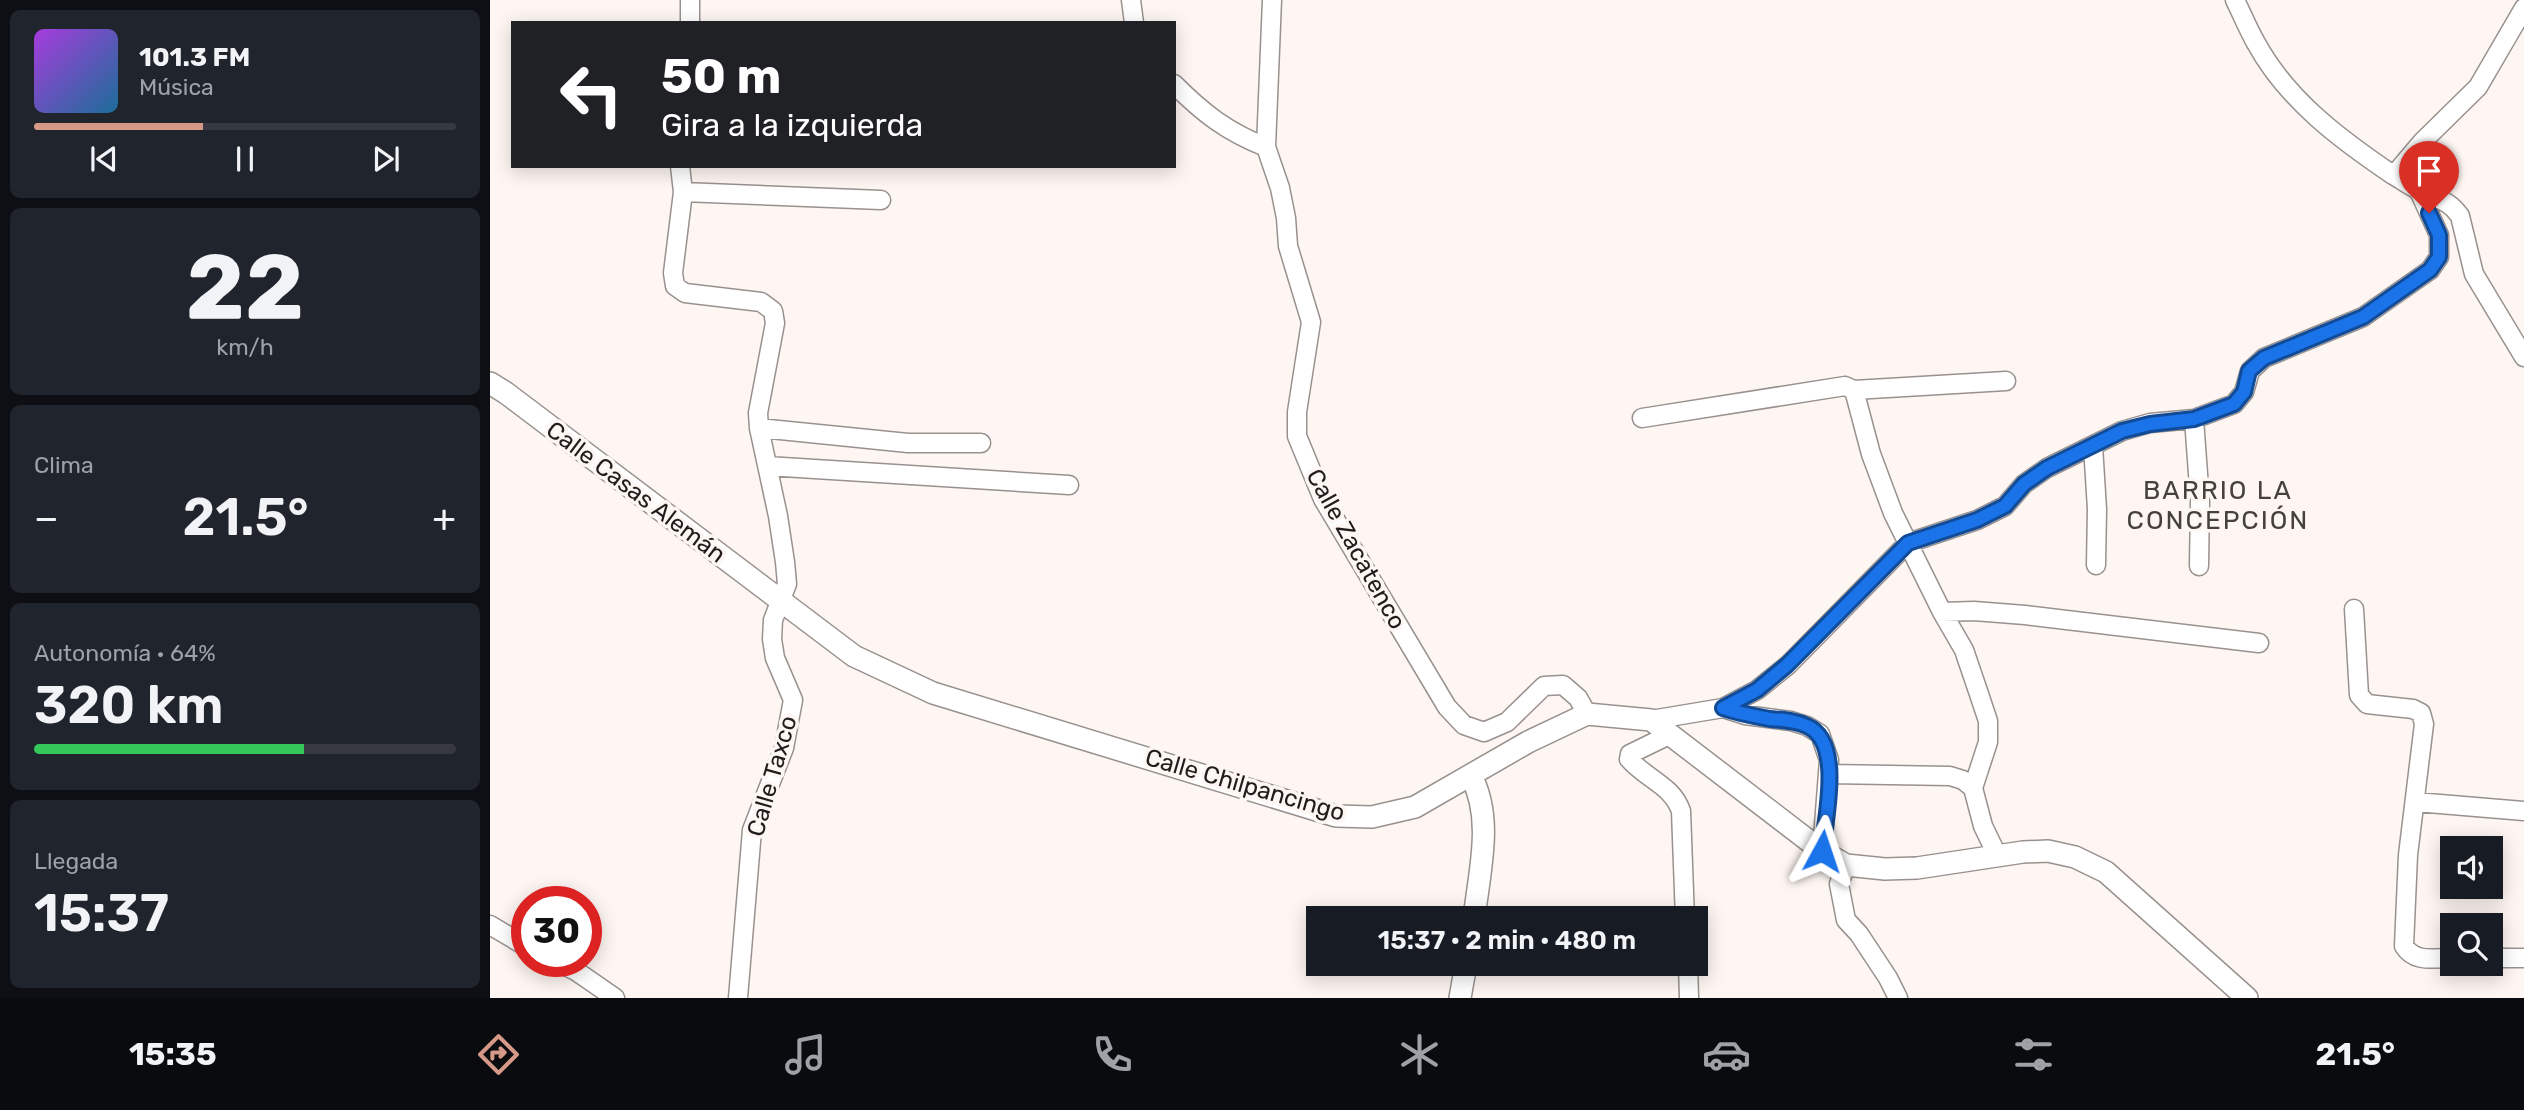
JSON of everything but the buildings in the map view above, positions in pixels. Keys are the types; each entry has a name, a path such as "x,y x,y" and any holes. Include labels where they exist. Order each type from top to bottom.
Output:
{"street":[{"path":"690,0 690,21"},
{"path":"1131,0 1134,21"},
{"name":"Calle Zacatenco","path":"1272,0 1266,147 1280,188 1290,253 1311,322 1297,412 1297,436 1307,465 1323,499 1447,707 1464,725 1484,732 1507,722 1544,686 1563,685 1578,698 1587,714"},
{"path":"2235,0 2256,45 2302,105 2346,142 2419,191 2447,201 2460,216 2474,274 2524,357"},
{"path":"2394,175 2422,142 2478,87 2524,8"},
{"path":"1176,86 1212,118 1239,137 1266,147"},
{"path":"680,168 682,192 881,200"},
{"path":"1587,714 1651,720 1723,708 1757,690 1787,665 1908,543 1977,520 2005,506 2024,484 2047,468 2122,431 2194,419 2234,404 2244,392 2249,371 2264,358 2363,317 2430,270 2439,257 2439,235 2419,191"},
{"name":"Calle Taxco","path":"682,192 673,273 675,286 685,293 761,302 773,311 775,324 760,400 758,428 787,584 773,620 772,639 775,658 793,700 784,748 752,830 738,998"},
{"path":"1642,418 1845,386 1854,390 2006,381"},
{"name":"Calle Casas Alemán","path":"490,383 781,602"},
{"path":"1854,390 1871,454 1893,513 1964,650 1988,721 1988,741 1973,788 1983,826 1997,855"},
{"path":"2194,419 2200,501 2199,566"},
{"path":"758,428 908,443 981,443"},
{"path":"2093,446 2097,509 2096,565"},
{"path":"767,466 1069,485"},
{"name":"Calle Chilpancingo","path":"781,602 854,656 933,693 1336,816 1372,817 1416,807 1528,742 1587,714"},
{"path":"2354,610 2362,700 2367,704 2413,709 2421,713 2424,724 2408,855 2404,946 2409,954 2420,958 2440,958"},
{"path":"1942,612 1974,611 2025,615 2259,643"},
{"path":"1723,708 1745,715 1807,726 1820,734 1829,760 1822,851"},
{"path":"1651,720 1822,851 1846,865 1885,869 1917,868 2048,850 2075,857 2106,872 2247,998"},
{"path":"1671,734 1630,754 1629,759 1667,788 1677,800 1681,811 1685,906"},
{"path":"1829,774 1950,776 1963,780 1973,788"},
{"path":"1471,776 1480,792 1484,831 1475,906"},
{"path":"2416,802 2524,811"},
{"path":"1846,865 1839,884 1846,920 1888,978 1898,998"},
{"path":"490,925 511,937"},
{"path":"2503,958 2524,958"},
{"path":"1460,998 1464,976"},
{"path":"1688,976 1689,998"},
{"path":"585,977 615,998"}],"district":[{"name":"BARRIO LA CONCEPCIÓN","path":"2218,505"}],"route":[{"path":"1822,851 1829,760 1820,734 1791,721 1745,715 1723,708 1757,690 1787,665 1908,543 1977,520 2005,506 2024,484 2047,468 2122,431 2150,424 2194,419 2234,404 2244,392 2249,371 2264,358 2363,317 2430,270 2439,257 2439,235 2429,213"}]}
